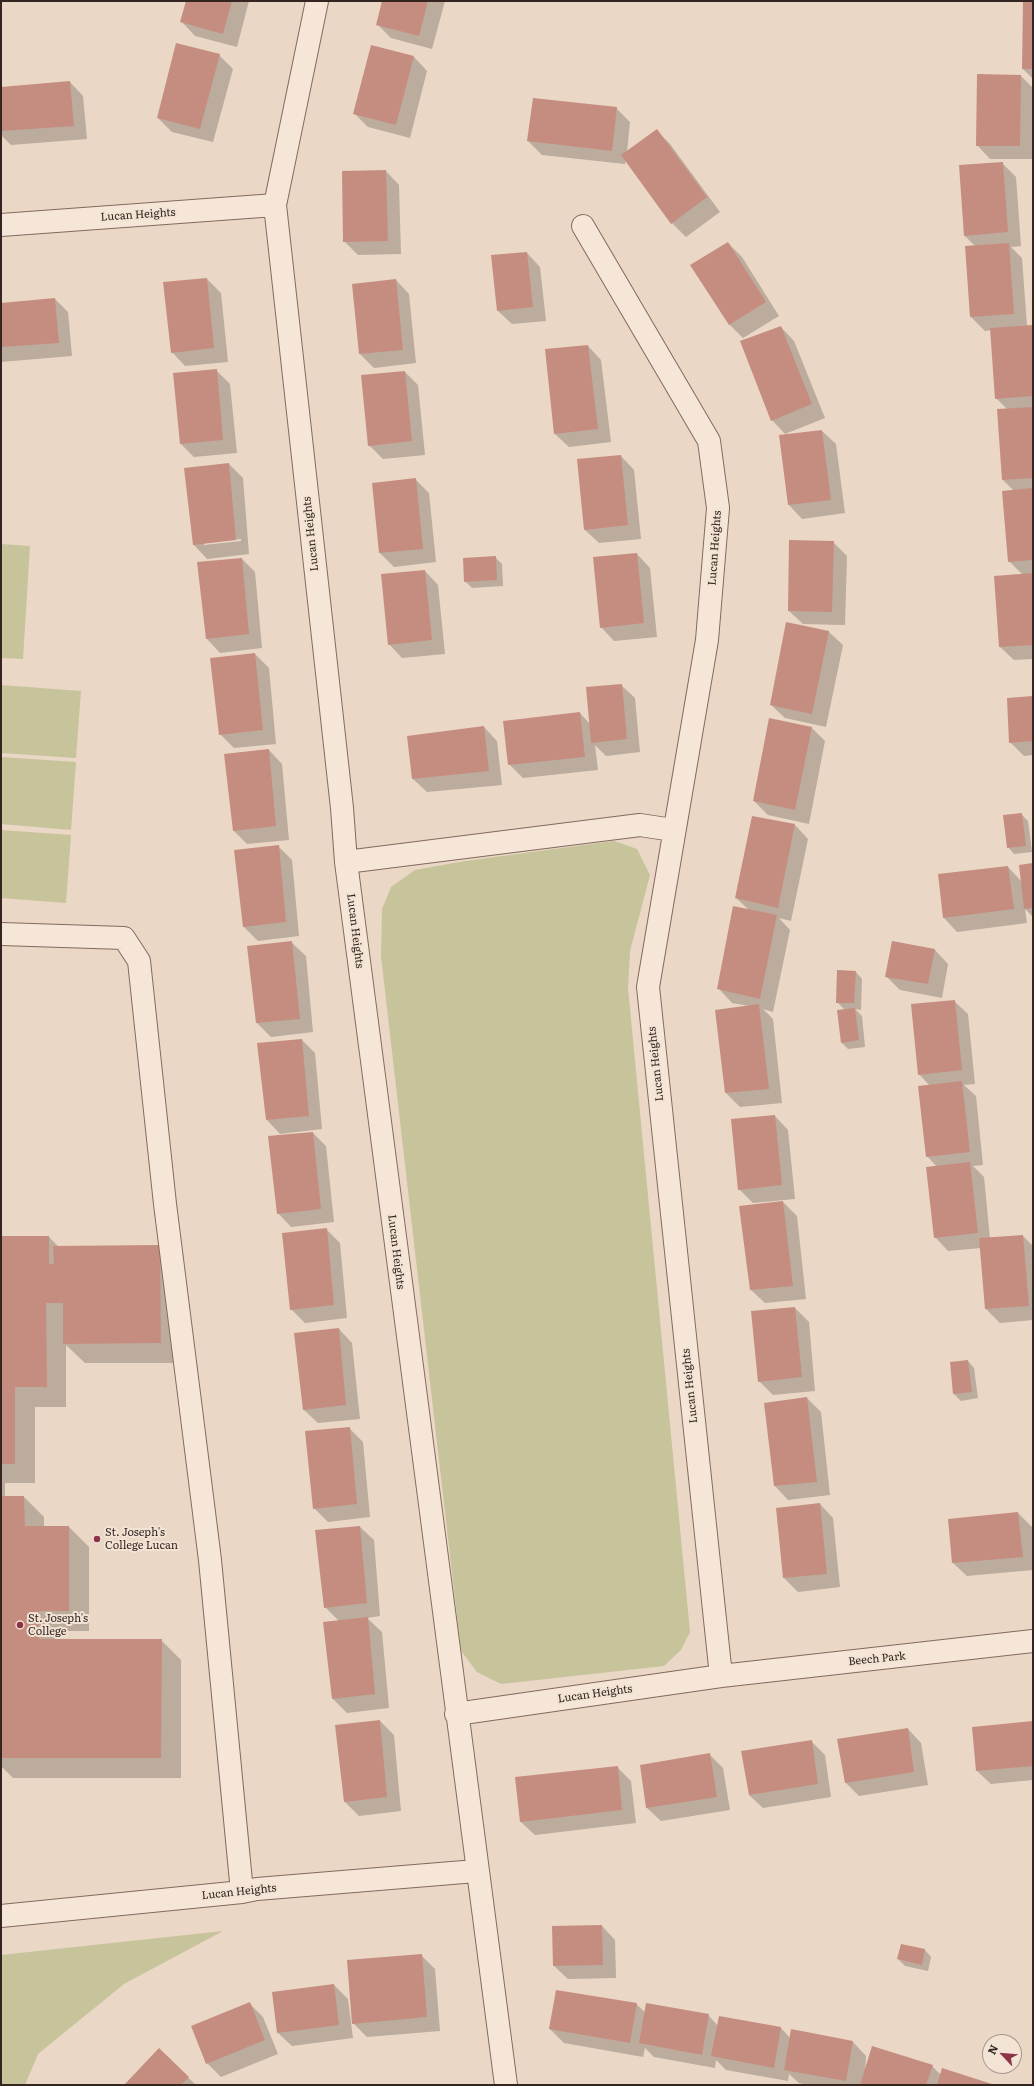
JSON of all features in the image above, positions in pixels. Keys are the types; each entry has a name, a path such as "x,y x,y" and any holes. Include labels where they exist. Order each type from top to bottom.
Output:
{"street":[{"name":"Lucan Heights","path":"317,1 275,206 342,808 346,862 476,1871 506,2085"},
{"name":"Lucan Heights","path":"1,225 275,206"},
{"name":"Lucan Heights","path":"456,1714 722,1676 648,987 673,830 707,640 718,508 709,441 583,226"},
{"path":"346,862 640,825 673,830"},
{"path":"1,934 124,938 139,961 165,1204 210,1560 242,1892"},
{"name":"Beech Park","path":"722,1676 1033,1641"},
{"name":"Lucan Heights","path":"1,1916 242,1892 257,1889 476,1871"}],"shaded area":[{"path":"1,544 30,546 23,659 1,658"},
{"path":"1,685 81,691 76,758 1,753"},
{"path":"1,757 76,762 71,830 1,824"},
{"path":"1,830 71,835 66,903 1,898"},
{"path":"614,841 637,849 650,875 630,951 628,988 690,1632 681,1650 664,1666 501,1684 477,1672 461,1651 381,956 382,909 391,887 415,870 465,861"},
{"path":"223,1931 124,1984 38,2054 25,2085 1,2085 1,1955"}],"building":[{"path":"186,1 232,1 223,34 180,22"},
{"path":"382,1 428,1 419,36 376,25"},
{"path":"1023,1 1033,1 1033,69 1022,69"},
{"path":"176,43 220,54 200,129 157,118"},
{"path":"371,45 414,56 396,125 353,114"},
{"path":"977,74 1021,75 1020,146 976,146"},
{"path":"70,81 74,126 1,131 1,87"},
{"path":"533,98 617,107 612,151 527,141"},
{"path":"657,129 707,197 671,224 621,155"},
{"path":"1003,162 1008,232 964,236 959,165"},
{"path":"386,170 388,241 343,242 342,171"},
{"path":"728,242 766,302 729,325 690,265"},
{"path":"1009,243 1014,314 970,317 965,246"},
{"path":"527,252 533,307 497,311 491,255"},
{"path":"207,278 214,348 171,353 163,282"},
{"path":"396,279 403,350 359,354 352,284"},
{"path":"55,298 59,343 1,347 1,303"},
{"path":"1033,325 1033,396 995,399 990,328"},
{"path":"781,326 812,404 771,421 740,341"},
{"path":"588,345 598,429 554,434 545,349"},
{"path":"217,369 223,440 180,444 173,373"},
{"path":"405,371 412,441 368,446 361,375"},
{"path":"1033,407 1033,478 1002,480 997,409"},
{"path":"822,430 831,500 788,505 779,435"},
{"path":"621,455 628,525 584,530 577,459"},
{"path":"229,463 236,540 193,545 184,468"},
{"path":"416,478 423,549 379,553 372,483"},
{"path":"1033,488 1033,560 1008,562 1002,491"},
{"path":"789,540 834,541 832,612 788,611"},
{"path":"637,553 644,623 600,628 593,557"},
{"path":"496,556 497,580 464,582 463,558"},
{"path":"242,558 249,634 206,639 197,562"},
{"path":"425,570 432,640 388,645 381,574"},
{"path":"1033,573 1033,645 999,647 994,576"},
{"path":"786,622 829,631 812,714 770,705"},
{"path":"255,653 263,730 219,735 210,658"},
{"path":"622,684 627,739 591,743 586,687"},
{"path":"1033,696 1033,741 1009,743 1007,698"},
{"path":"580,712 585,757 508,765 503,721"},
{"path":"769,718 812,727 795,810 753,801"},
{"path":"484,726 489,771 412,779 407,736"},
{"path":"269,749 276,826 233,831 224,754"},
{"path":"1022,813 1026,846 1007,848 1003,815"},
{"path":"752,816 795,824 778,908 735,898"},
{"path":"279,845 286,922 243,927 234,850"},
{"path":"1033,863 1033,908 1024,909 1019,865"},
{"path":"1008,866 1014,909 943,918 938,874"},
{"path":"733,906 777,915 760,999 717,989"},
{"path":"292,941 300,1019 256,1023 247,946"},
{"path":"892,941 935,949 928,984 885,977"},
{"path":"837,970 856,971 854,1003 836,1003"},
{"path":"955,1000 962,1070 918,1075 911,1004"},
{"path":"759,1004 769,1089 725,1093 715,1010"},
{"path":"855,1008 859,1040 841,1043 837,1010"},
{"path":"302,1039 309,1116 266,1120 257,1043"},
{"path":"962,1081 970,1152 926,1157 918,1086"},
{"path":"775,1115 782,1185 738,1190 731,1119"},
{"path":"313,1132 321,1209 277,1214 268,1136"},
{"path":"970,1162 978,1233 934,1238 926,1167"},
{"path":"783,1201 793,1286 750,1290 739,1206"},
{"path":"327,1228 334,1305 290,1310 282,1233"},
{"path":"1023,1235 1029,1306 985,1309 979,1238"},
{"path":"1,1236 49,1236 49,1264 54,1264 53,1246 160,1245 161,1343 63,1344 63,1303 46,1303 47,1387 15,1387 15,1464 1,1464"},
{"path":"795,1307 802,1377 758,1382 751,1311"},
{"path":"339,1328 346,1405 303,1410 294,1333"},
{"path":"968,1360 972,1392 953,1394 950,1362"},
{"path":"807,1397 817,1482 774,1486 764,1403"},
{"path":"350,1427 357,1504 313,1509 305,1431"},
{"name":"St. Joseph's College","path":"1,1496 24,1496 25,1526 69,1526 69,1611 39,1611 39,1639 162,1639 161,1758 1,1758"},
{"path":"820,1503 827,1574 783,1578 776,1508"},
{"path":"1018,1512 1023,1557 952,1563 948,1519"},
{"path":"360,1526 367,1603 324,1608 315,1530"},
{"path":"368,1617 375,1694 332,1699 323,1622"},
{"path":"380,1720 387,1797 344,1802 335,1725"},
{"path":"1033,1721 1033,1766 976,1771 972,1727"},
{"path":"908,1728 914,1772 845,1783 837,1739"},
{"path":"812,1740 818,1784 749,1795 741,1751"},
{"path":"710,1753 717,1797 646,1808 640,1765"},
{"path":"618,1766 622,1810 520,1822 515,1777"},
{"path":"602,1925 603,1965 553,1966 552,1926"},
{"path":"901,1944 925,1949 922,1965 897,1959"},
{"path":"422,1954 427,2017 352,2024 347,1960"},
{"path":"334,1984 339,2025 277,2033 272,1992"},
{"path":"556,1990 637,2003 630,2043 549,2029"},
{"path":"250,2002 265,2040 206,2064 191,2026"},
{"path":"646,2003 709,2014 702,2055 639,2043"},
{"path":"719,2016 781,2027 774,2068 711,2056"},
{"path":"791,2029 853,2041 846,2081 784,2070"},
{"path":"872,2046 933,2065 926,2085 860,2085"},
{"path":"159,2048 189,2077 181,2085 124,2085"},
{"path":"942,2068 995,2085 937,2085"}],"place":[{"name":"St. Joseph's College Lucan","path":"97,1539"},
{"name":"St. Joseph's College","path":"20,1625"}]}
